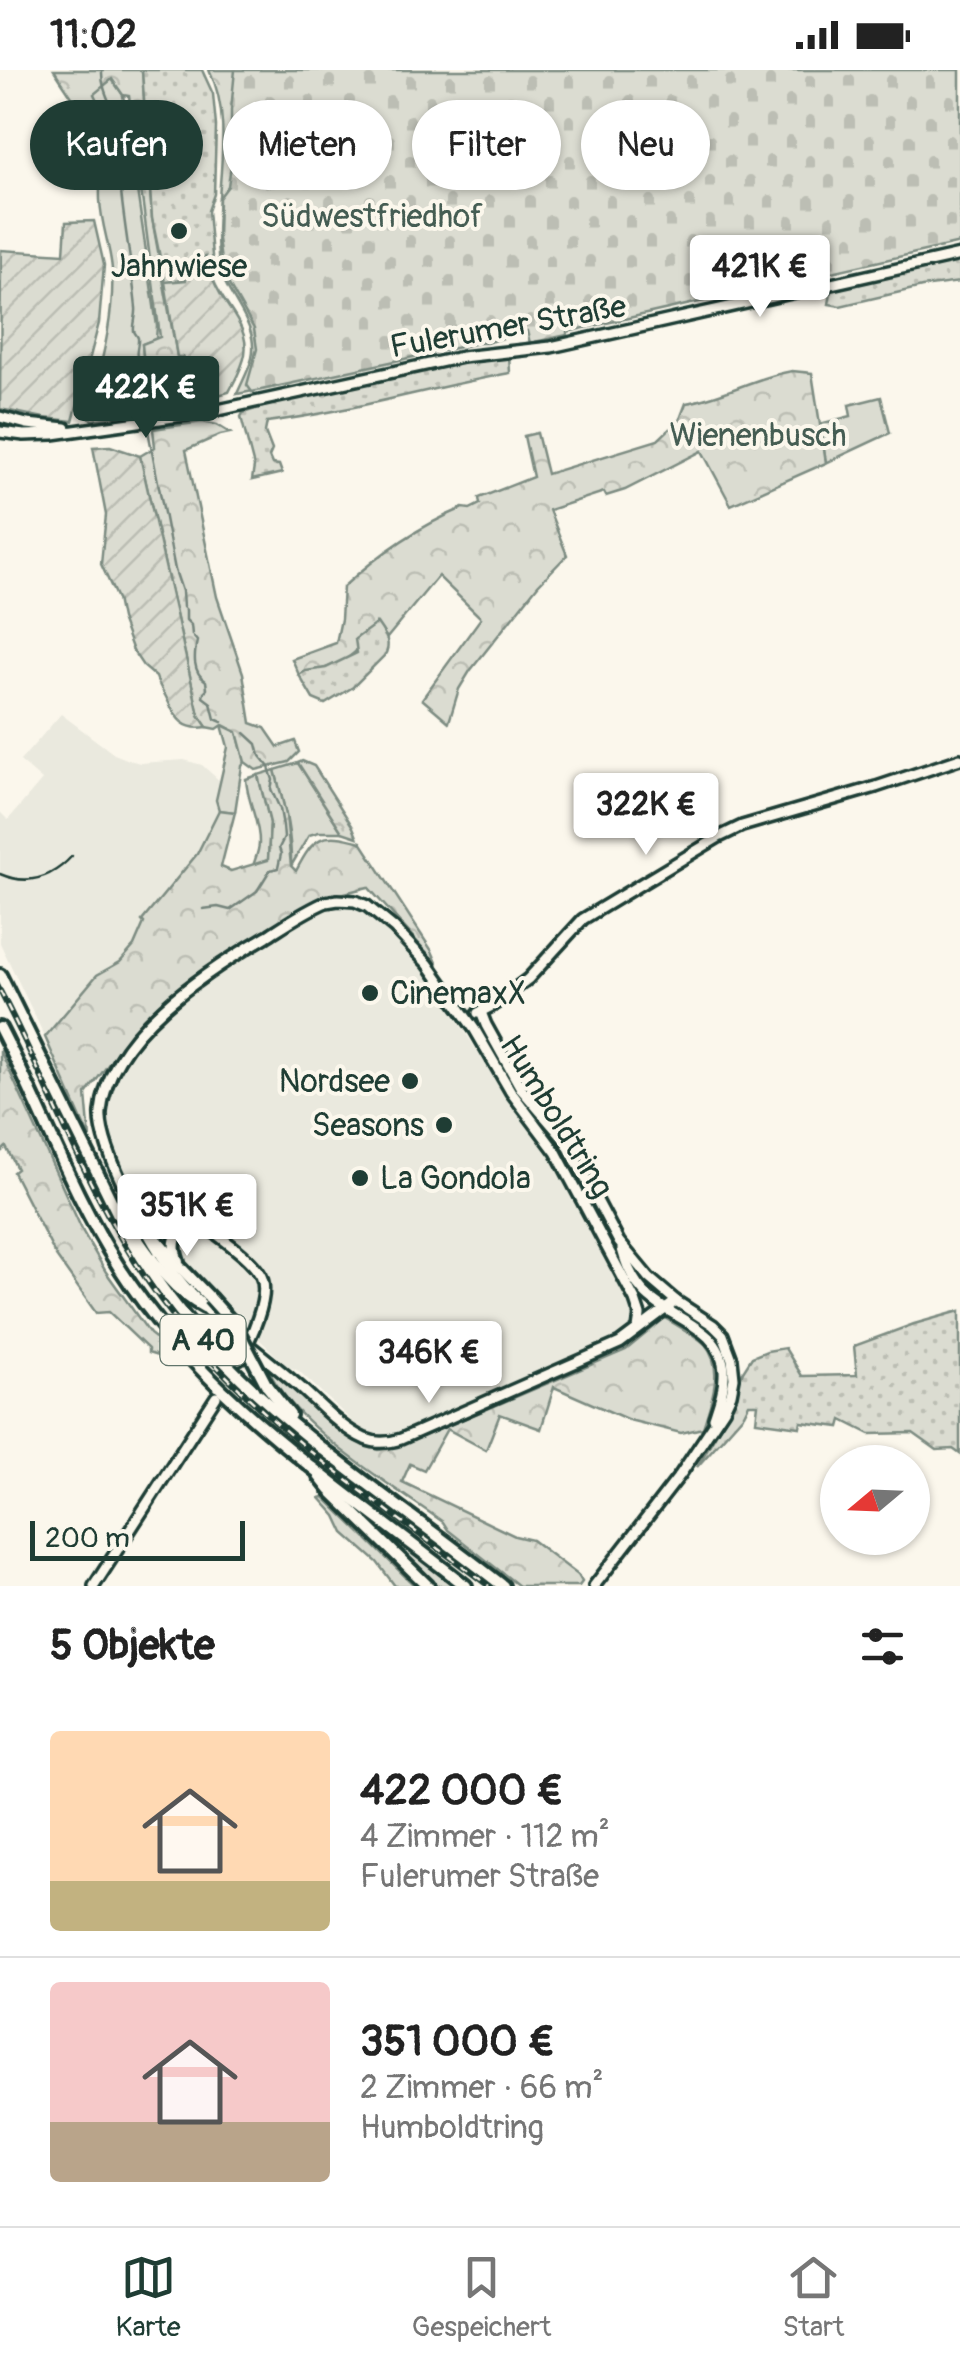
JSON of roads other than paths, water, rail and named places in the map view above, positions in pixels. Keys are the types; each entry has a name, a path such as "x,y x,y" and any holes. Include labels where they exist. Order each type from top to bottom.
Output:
{"highway":[{"name":"A 40","path":"0,975 113,1208 154,1278 198,1335 254,1392 322,1448 503,1586"},
{"name":"A 40","path":"0,1028 96,1230 165,1330 243,1409 466,1586"},
{"path":"113,1208 164,1274 192,1301 207,1303"},
{"path":"180,1268 174,1241 182,1224 194,1220"},
{"path":"146,1227 207,1303 236,1327 281,1406 322,1448"},
{"path":"310,1464 330,1490 428,1586"}],"street":[{"name":"Fulerumer Straße","path":"78,430 234,407 462,357 551,347 960,255"},
{"path":"0,418 78,430"},
{"path":"0,432 24,435 78,430"},
{"path":"466,1017 492,1006 528,979 583,920 719,838 742,826 960,759"},
{"name":"Humboldtring","path":"638,1329 640,1315 634,1300 556,1152 511,1092 466,1017 428,964 381,916 355,901 338,900 316,907 213,968 144,1028 117,1063 100,1116 104,1143 170,1268 247,1344 348,1429 367,1440 381,1443 402,1439 620,1344 676,1301"},
{"path":"481,1012 522,1090 565,1140 620,1242 630,1272"},
{"path":"194,1220 250,1262 262,1277 264,1296 239,1359"},
{"path":"596,1585 712,1428 731,1394 734,1378 723,1336 650,1278 620,1242"},
{"name":"Humboldtring","path":"609,1252 644,1293 707,1334 720,1354 724,1371 722,1390 712,1428"},
{"path":"94,1586 216,1396"}],"waterway":[{"path":"102,70 119,130 120,184 136,308 134,331 138,338 138,361 131,371 141,389 146,417"},
{"path":"147,425 186,620 197,641 196,668 206,681 203,697 211,703 215,719 222,722"},
{"path":"203,909 230,910 257,891 270,870 278,868 284,838 280,809 271,789 273,780 257,744 245,733"}],"tunnel":[{"path":"217,1394 235,1365"}],"tram line":[{"path":"0,874 39,878 72,856"}],"railway":[{"path":"0,991 107,1213 149,1283 183,1329 221,1371 306,1448 489,1586"}],"place":[{"name":"Jahnwiese","path":"179,231"},
{"name":"CinemaxX","path":"370,993"},
{"name":"Nordsee","path":"410,1081"},
{"name":"Seasons","path":"444,1125"},
{"name":"La Gondola","path":"360,1178"}],"park label":[{"name":"Südwestfriedhof","path":"372,216"},
{"name":"Wienenbusch","path":"758,435"}]}
